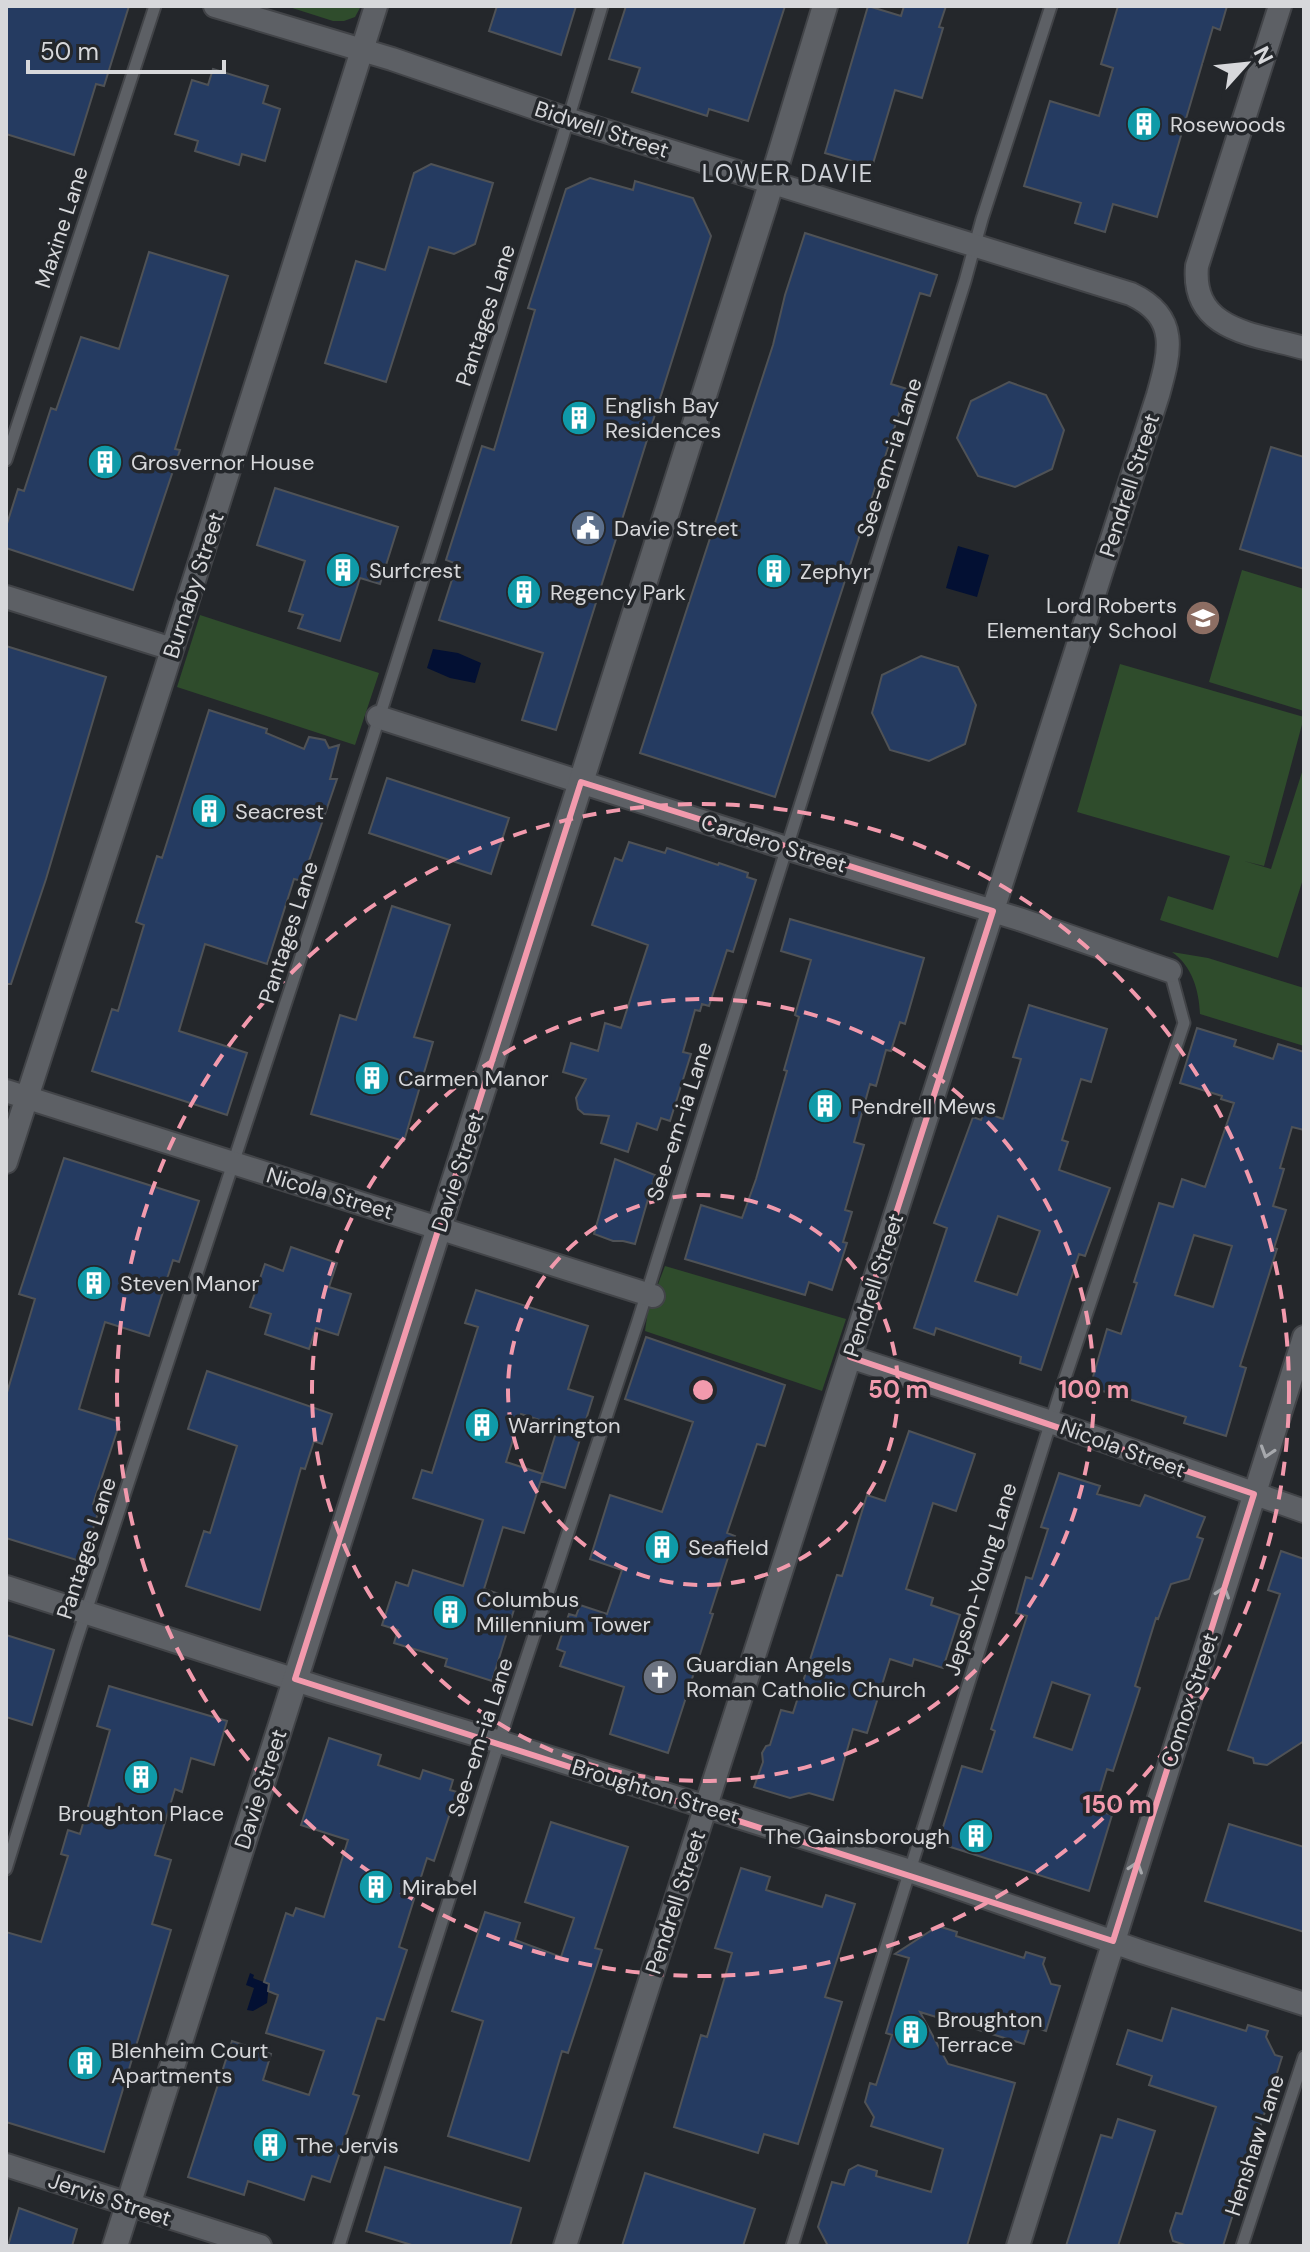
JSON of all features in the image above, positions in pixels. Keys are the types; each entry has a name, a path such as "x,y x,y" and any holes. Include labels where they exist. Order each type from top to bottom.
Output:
{"main road":[{"name":"Davie Street","path":"115,2246 825,6"}],"street":[{"name":"Bidwell Street","path":"215,6 363,50 567,119 1131,294 1150,305 1163,322"},
{"name":"Burnaby Street","path":"6,1162 16,1094 172,649 376,6"},
{"path":"1280,6 1197,266 1197,281 1202,301 1213,318 1225,325 1304,348"},
{"name":"Pendrell Street","path":"565,2246 1158,395 1169,350 1163,322"},
{"path":"6,597 172,649"},
{"name":"Cardero Street","path":"378,717 993,911 1170,971"},
{"name":"Nicola Street","path":"16,1094 649,1295"},
{"name":"Comox Street","path":"1018,2246 1304,1337"},
{"name":"Nicola Street","path":"850,1357 1051,1422 1304,1511"},
{"name":"Broughton Street","path":"6,1587 910,1871 1304,2004"},
{"name":"Jervis Street","path":"6,2165 260,2246"}],"lane":[{"name":"Maxine Lane","path":"6,460 155,6"},
{"name":"Pantages Lane","path":"6,1869 378,717 602,6"},
{"name":"See-em-ia Lane","path":"339,2246 500,1742 649,1295 1051,6"},
{"name":"Jepson-Young Lane","path":"792,2246 1051,1422 1184,1023 1170,971"},
{"name":"Henshaw Lane","path":"1242,2246 1304,2057"}],"highlighted area":[{"path":"581,782 993,911 850,1357 1254,1494 1113,1941 295,1679"}],"green space":[{"path":"286,6 361,6 355,17 333,21"},
{"path":"1242,570 1304,589 1304,711 1209,682"},
{"path":"200,615 379,673 355,745 177,687"},
{"path":"1120,664 1304,717 1264,866 1244,861 1271,869 1304,766 1304,876 1278,958 1160,920 1168,896 1213,910 1230,856 1077,812"},
{"path":"1172,952 1208,958 1304,988 1304,1046 1200,1014 1193,979 1185,964"},
{"path":"665,1266 846,1319 822,1391 645,1331 648,1310"}],"water":[{"path":"958,546 989,555 977,597 946,588"},
{"path":"433,649 458,653 481,663 475,683 450,678 427,668"},
{"path":"250,1973 254,1975 253,1978 269,1984 267,2003 253,2011 247,2010 254,1988 246,1985"}],"building":[{"path":"6,6 129,6 104,86 96,84 74,155 6,134"},
{"path":"497,6 576,6 561,55 489,31"},
{"path":"626,6 785,6 748,121 709,109 707,116 632,92 640,68 609,59"},
{"path":"868,6 901,16 904,6 946,6 939,27 943,28 922,98 895,90 872,167 825,153"},
{"name":"Rosewoods","path":"1118,6 1227,6 1220,30 1213,27 1157,217 1113,204 1105,232 1075,223 1081,203 1024,186 1050,101 1099,116 1113,68 1101,64"},
{"path":"213,69 268,86 263,103 280,109 265,161 242,154 239,165 195,151 198,141 175,134 192,80 208,85"},
{"path":"431,164 493,183 475,244 454,254 429,247 386,382 325,363 356,261 385,270 414,173"},
{"path":"590,178 633,190 635,181 693,198 711,236 556,730 522,720 543,653 439,620 457,564 446,560 482,446 494,450 535,310 528,308 566,189"},
{"name":"Zephyr","path":"805,233 937,275 930,296 920,293 891,384 907,389 775,797 640,753 773,345"},
{"path":"149,252 228,276 175,449 180,450 133,590 6,548 6,527 18,489 24,491 51,408 56,410 81,337 119,349"},
{"path":"1009,382 1046,395 1064,430 1052,469 1015,487 978,476 957,438 971,401"},
{"path":"1271,447 1304,457 1304,569 1240,549"},
{"name":"Surfcrest","path":"275,488 398,527 380,584 360,578 340,641 298,628 303,615 289,611 305,561 257,545"},
{"path":"6,646 106,677 11,984 6,984"},
{"path":"921,656 958,667 976,705 965,744 929,761 890,750 872,713 882,675"},
{"path":"209,710 267,729 266,733 304,749 309,737 325,740 329,748 339,745 330,779 337,779 302,881 294,879 267,964 205,944 179,1031 247,1053 227,1115 92,1071 112,1009 118,1011 144,925 136,922 157,856 162,858"},
{"path":"387,778 509,818 491,874 369,833"},
{"path":"629,842 665,853 667,848 719,863 748,873 747,877 756,880 733,952 727,950 709,1006 702,1004 700,1011 695,1010 683,1052 691,1054 670,1121 661,1118 657,1130 637,1123 628,1152 601,1143 609,1116 584,1114 578,1109 576,1098 586,1079 563,1072 571,1043 598,1051 605,1023 621,1028 648,945 592,925 615,858 622,861"},
{"path":"392,906 450,925 414,1037 433,1042 404,1141 311,1114 340,1015 356,1020"},
{"name":"Pendrell Mews","path":"790,919 924,958 905,1024 900,1022 891,1051 886,1050 876,1086 870,1084 854,1142 864,1145 845,1210 852,1212 843,1242 847,1243 832,1290 809,1282 805,1295 685,1259 701,1205 742,1218 756,1179 787,1071 784,1070 799,1017 795,1015 811,960 781,951"},
{"path":"1029,1005 1107,1029 1091,1082 1081,1079 1062,1140 1068,1142 1059,1170 1110,1188 1085,1256 1079,1254 1041,1370 1020,1363 1021,1357 936,1328 934,1335 914,1328 947,1228 934,1223 973,1117 981,1120 984,1112 1003,1119 1021,1059 1013,1057","holes":["998,1216 1040,1231 1017,1295 975,1281"]},
{"path":"1197,1028 1236,1040 1234,1046 1273,1059 1278,1044 1304,1052 1304,1130 1292,1127 1280,1168 1284,1169 1273,1206 1286,1210 1240,1366 1246,1368 1226,1436 1184,1423 1186,1417 1090,1387 1107,1329 1121,1334 1159,1203 1173,1207 1182,1179 1205,1187 1234,1103 1180,1083","holes":["1194,1235 1232,1246 1213,1307 1175,1295"]},
{"path":"64,1158 199,1201 179,1262 173,1260 149,1336 105,1322 79,1409 120,1422 93,1504 100,1506 83,1562 6,1538 6,1396 35,1299 19,1294"},
{"path":"615,1159 655,1175 635,1244 594,1234"},
{"path":"291,1247 337,1263 329,1287 351,1294 338,1335 316,1328 309,1349 265,1334 271,1314 250,1307 265,1264 283,1271"},
{"path":"476,1290 588,1326 568,1389 593,1397 565,1488 541,1481 558,1426 521,1414 506,1462 543,1474 524,1533 503,1527 484,1589 517,1600 492,1681 445,1666 447,1659 394,1643 398,1630 382,1625 396,1582 408,1586 413,1570 463,1586 483,1520 413,1498 422,1470 432,1473 478,1327 465,1323"},
{"path":"646,1337 785,1385 765,1446 757,1444 727,1533 735,1536 668,1753 610,1734 624,1687 560,1666 565,1652 557,1649 569,1614 576,1616 580,1605 607,1614 622,1570 590,1559 610,1495 662,1512 693,1422 625,1399"},
{"path":"207,1371 332,1414 322,1444 314,1441 305,1469 301,1468 260,1610 186,1586 204,1531 210,1533 237,1446 188,1429"},
{"path":"909,1431 975,1454 956,1511 933,1503 906,1589 933,1598 931,1605 960,1615 943,1668 914,1659 912,1666 890,1659 867,1733 853,1729 833,1800 809,1793 790,1798 754,1787 763,1762 762,1753 770,1745 781,1710 793,1713 837,1575 842,1576 867,1495 885,1501"},
{"path":"1059,1473 1100,1486 1097,1494 1140,1506 1145,1495 1205,1517 1197,1537 1203,1539 1189,1579 1171,1584 1156,1618 1135,1686 1140,1688 1113,1771 1107,1769 1095,1809 1112,1815 1089,1891 938,1843 962,1766 982,1772 995,1731 991,1729 1027,1616 1016,1613 1026,1577 1032,1579 1048,1529 1041,1527","holes":["1052,1682 1090,1695 1072,1750 1034,1737"]},
{"path":"1281,1551 1304,1559 1304,1741 1267,1765 1254,1763 1253,1758 1228,1750 1280,1594 1268,1590"},
{"path":"6,1635 54,1650 32,1725 6,1717"},
{"path":"109,1686 227,1721 214,1765 191,1758 182,1792 175,1789 155,1855 171,1860 152,1924 171,1930 104,2152 6,2122 6,1932 41,1942 68,1856 61,1854 68,1830 80,1834 110,1730 97,1726"},
{"name":"Mirabel","path":"329,1738 381,1755 378,1765 420,1779 423,1770 453,1780 450,1790 457,1792 434,1861 427,1858 399,1947 407,1950 384,2020 377,2018 353,2094 359,2096 330,2182 312,2176 304,2200 248,2181 244,2195 188,2177 232,2041 271,2054 263,2080 309,2095 324,2051 266,2033 278,1995 268,1991 269,1984 264,1982 286,1913 293,1916 296,1908 324,1917 348,1840 301,1825"},
{"path":"551,1822 628,1847 595,1948 602,1950 568,2053 562,2051 529,2161 448,2136 483,2021 452,2011 485,1912 520,1923 515,1940 561,1957 574,1918 525,1902"},
{"path":"1229,1824 1304,1847 1304,1932 1205,1901"},
{"path":"741,1868 770,1877 766,1890 822,1907 826,1895 855,1904 825,1997 842,2002 798,2144 764,2134 758,2153 674,2127 701,2035 707,2037 732,1953 715,1948"},
{"path":"938,1926 957,1932 956,1936 1024,1958 1026,1952 1045,1958 1043,1964 1051,1984 1060,1986 1046,2031 1030,2026 1024,2044 920,2012 948,2064 1015,2083 967,2246 828,2246 818,2227 832,2182 844,2185 849,2170 858,2165 877,2171 876,2176 931,2192 943,2149 871,2126 874,2117 865,2102 870,2083 876,2085 892,2035 886,2033 909,1958 895,1954"},
{"path":"1172,2008 1246,2031 1248,2025 1268,2031 1266,2037 1275,2055 1282,2057 1223,2246 1188,2246 1173,2241 1170,2231 1176,2213 1182,2214 1216,2107 1149,2085 1152,2076 1117,2064 1128,2030 1162,2041"},
{"path":"1118,2119 1155,2131 1118,2246 1066,2246 1101,2135 1112,2138"},
{"path":"385,2167 521,2208 510,2246 415,2246 366,2231"},
{"path":"645,2173 755,2209 743,2246 622,2246"},
{"path":"19,2208 77,2229 72,2246 8,2246"}],"place":[{"name":"Rosewoods","path":"1144,124"},
{"name":"English Bay Residences","path":"579,418"},
{"name":"Grosvernor House","path":"105,462"},
{"name":"Davie Street","path":"588,528"},
{"name":"Surfcrest","path":"343,570"},
{"name":"Zephyr","path":"774,571"},
{"name":"Regency Park","path":"524,592"},
{"name":"Lord Roberts Elementary School","path":"1203,618"},
{"name":"Seacrest","path":"209,811"},
{"name":"Carmen Manor","path":"372,1078"},
{"name":"Pendrell Mews","path":"825,1106"},
{"name":"Steven Manor","path":"94,1283"},
{"name":"Warrington","path":"482,1425"},
{"name":"Seafield","path":"662,1547"},
{"name":"Columbus Millennium Tower","path":"450,1612"},
{"name":"Guardian Angels Roman Catholic Church","path":"660,1677"},
{"name":"Broughton Place","path":"141,1777"},
{"name":"The Gainsborough","path":"976,1836"},
{"name":"Mirabel","path":"376,1887"},
{"name":"Broughton Terrace","path":"911,2032"},
{"name":"Blenheim Court Apartments","path":"85,2063"},
{"name":"The Jervis","path":"270,2145"}],"district":[{"name":"LOWER DAVIE","path":"788,174"}]}
